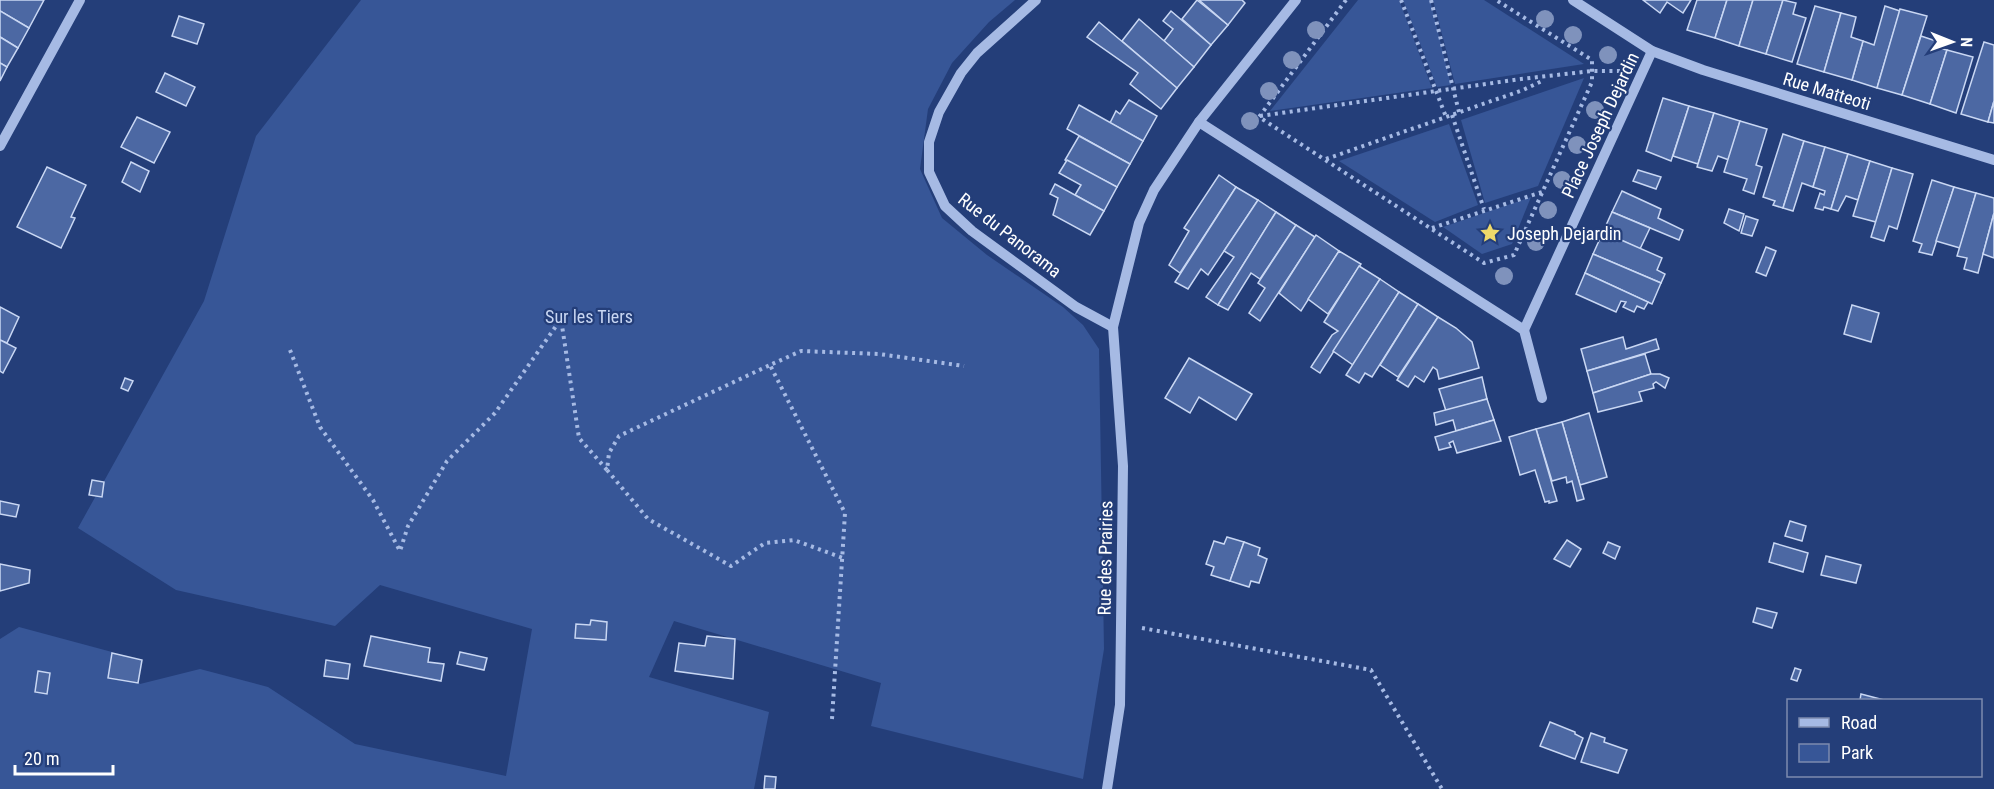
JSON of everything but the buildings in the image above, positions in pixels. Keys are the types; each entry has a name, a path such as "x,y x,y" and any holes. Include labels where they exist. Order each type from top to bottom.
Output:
{"street":[{"path":"0,146 80,0"},
{"name":"Rue du Panorama","path":"1036,0 977,53 961,74 936,122 929,142 929,172 945,206 972,231 1076,307 1113,327"},
{"path":"1113,327 1138,223 1154,190 1199,122 1296,0"},
{"name":"Place Joseph Dejardin","path":"1524,330 1652,51 1573,0"},
{"name":"Rue Matteoti","path":"1652,51 1703,70 1994,160"},
{"path":"1199,122 1524,330 1542,398"},
{"name":"Rue des Prairies","path":"1107,789 1120,705 1123,466 1113,327"}],"path":[{"path":"1259,117 1346,0"},
{"path":"1401,0 1446,117"},
{"path":"1431,0 1460,112"},
{"path":"1259,117 1484,263 1514,255 1592,82 1593,60 1496,0"},
{"path":"1259,117 1592,71 1643,70"},
{"path":"1325,159 1523,90 1547,78"},
{"path":"1452,115 1484,209"},
{"path":"1431,228 1543,191"},
{"path":"290,350 320,427 373,500 400,551 408,526 447,461 495,413 561,319 579,438 648,519 731,566 765,543 794,540 843,558"},
{"path":"607,470 609,453 619,436 801,351 879,354 964,366"},
{"path":"771,365 845,513 832,719"},
{"path":"1120,624 1371,670 1442,789"}],"green space":[{"name":"Sur les Tiers","path":"361,0 1015,0 989,22 952,63 928,109 920,169 942,218 987,255 1063,307 1083,325 1099,349 1104,649 1083,779 871,726 881,683 674,621 649,677 769,712 754,789 0,789 0,639 19,627 112,652 140,684 200,669 268,687 355,744 506,776 532,629 380,585 335,626 176,590 78,528 204,301 256,136"},
{"path":"1358,0 1399,0 1432,88 1270,111"},
{"path":"1403,0 1430,0 1451,85 1437,87"},
{"path":"1433,0 1484,0 1584,64 1455,84"},
{"path":"1584,78 1538,186 1485,203 1461,120"},
{"path":"1449,124 1478,205 1435,222 1339,161"},
{"path":"1531,197 1512,244 1482,254 1443,227"}],"place":[{"name":"Joseph Dejardin","path":"1490,233"}]}
